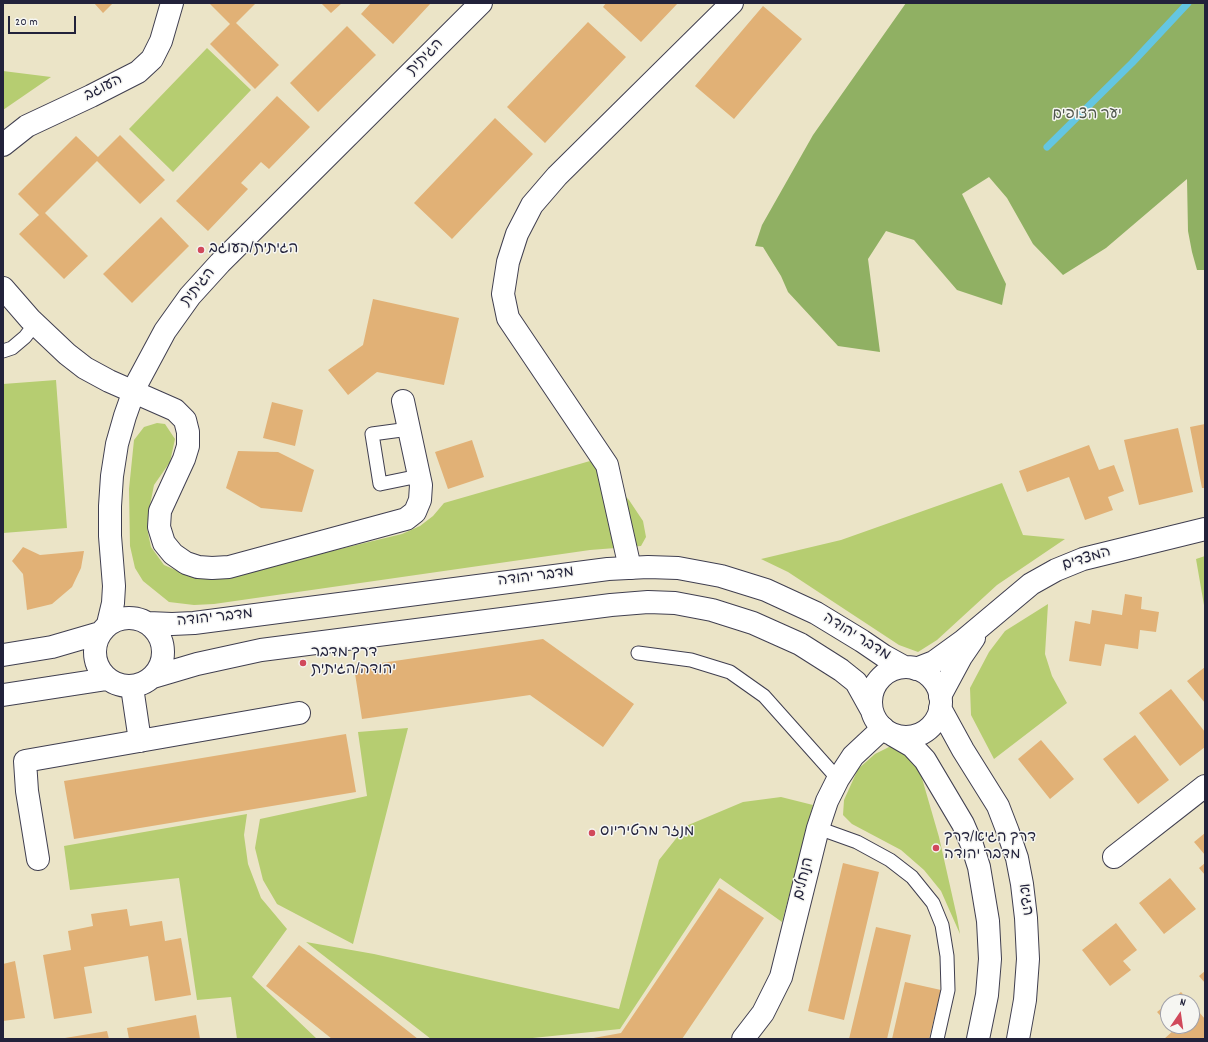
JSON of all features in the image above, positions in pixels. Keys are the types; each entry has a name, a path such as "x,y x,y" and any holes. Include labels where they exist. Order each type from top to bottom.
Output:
{"street":[{"name":"העוגב","path":"3,144 27,126 138,72 152,59 161,41 172,3"},
{"name":"הגיתית","path":"104,629 113,603 114,572 110,536 112,476 117,444 134,392 148,360 165,331 190,296 220,264 481,3"},
{"path":"630,568 607,465 508,318 503,294 508,262 517,234 532,205 557,176 732,3"},
{"path":"7,299 67,354 85,368 109,381 175,410 185,420 188,432 188,446 184,459 160,511 159,527 164,543 173,554 198,567 229,567 406,519 415,512 420,500 421,486 403,401"},
{"name":"המצדים","path":"910,668 934,662 985,623 1031,584 1056,570 1083,559 1205,529"},
{"name":"מדבר יהודה","path":"143,621 172,624 194,623 608,569 648,567 678,568 721,576 766,590 816,613 884,656 910,668"},
{"name":"הגיתית","path":"114,572 143,621"},
{"path":"153,677 197,664 261,650 611,604 648,602 675,603 712,610 753,623 800,644 841,670 856,682 875,719 888,731 912,746 924,760 963,824 979,867 988,921 990,959 987,995 978,1039"},
{"path":"3,656 52,647 104,629 119,619 131,617 143,621 157,630 162,641 164,653 162,665 153,677 143,684 132,687 118,685 107,679 99,670 95,658 95,644 104,629"},
{"name":"המצדים","path":"940,702 961,658 985,623"},
{"path":"871,709 871,697 875,686 882,676 892,670 910,668 925,673 932,679 937,687 940,702 937,718 931,726 923,732 913,736 903,737 888,731"},
{"path":"3,695 107,679"},
{"path":"132,687 140,741"},
{"name":"הגיא","path":"940,702 960,745 998,806 1016,858 1022,884 1026,918 1028,960 1025,1000 1018,1039"},
{"path":"38,859 27,791 25,761 299,713"},
{"name":"הנחלים","path":"743,1039 763,1013 781,977 818,828 827,801 838,779 853,756 888,731"},
{"path":"1114,857 1205,786"}],"lane":[{"path":"3,351 12,348 25,337 36,324"},
{"path":"409,429 372,434 380,484 419,476"},
{"path":"638,653 691,660 730,672 764,696 838,779"},
{"path":"818,828 857,842 890,860 912,877 933,903 942,925 947,956 948,990 937,1039"}],"green space":[{"name":"יער הצופים","path":"906,3 1205,3 1205,270 1197,270 1192,252 1188,231 1187,179 1106,248 1063,275 1033,244 1007,198 989,177 962,194 1006,284 1002,305 957,290 914,240 886,231 868,259 880,352 838,346 788,292 781,276 763,247 755,246 762,225 813,135"},
{"path":"207,48 251,90 173,172 129,129"},
{"path":"3,71 51,77 3,110"},
{"path":"56,380 67,528 3,533 3,384"},
{"path":"157,423 165,424 175,439 170,462 154,485 147,528 151,547 164,565 187,575 215,579 402,534 420,526 433,516 444,503 590,461 629,500 643,521 646,537 641,546 590,550 214,604 194,605 169,602 143,581 135,568 130,546 129,489 134,440 144,427"},
{"path":"1002,483 1023,535 1065,539 997,585 937,640 918,652 899,645 788,572 761,559 841,540"},
{"path":"1205,556 1205,611 1196,559"},
{"path":"1048,604 1045,654 1052,676 1067,703 994,759 971,715 970,688 989,652 1005,631"},
{"path":"408,728 353,944 277,904 263,880 255,848 260,819 367,796 358,732"},
{"path":"891,746 900,748 919,768 939,837 960,934 941,891 924,870 901,850 852,824 843,815 844,800 858,769 875,754"},
{"path":"781,797 813,805 782,922 720,878 620,1029 523,1039 431,1039 306,942 374,954 619,1009 659,860 686,826 743,802"},
{"path":"247,814 244,835 248,864 261,898 287,929 252,977 317,1039 237,1039 231,997 197,1000 179,878 70,890 64,846"}],"building":[{"path":"94,3 113,3 103,13"},
{"path":"209,3 256,3 236,23 279,65 255,89 210,44 230,24"},
{"path":"321,3 342,3 331,13"},
{"path":"371,3 431,3 393,44 361,14"},
{"path":"606,3 678,3 641,42 603,7"},
{"path":"763,6 802,39 734,119 695,86"},
{"path":"588,22 626,57 545,143 507,107"},
{"path":"347,26 376,55 318,112 290,83"},
{"path":"277,96 310,127 269,169 261,162 241,183 248,189 208,231 176,201"},
{"path":"495,118 533,154 452,239 414,203"},
{"path":"120,135 165,180 140,204 97,161 45,213 88,256 64,279 19,234 39,215 18,194 76,136 98,157"},
{"path":"161,217 189,246 132,303 103,274"},
{"path":"373,299 459,318 444,385 377,372 348,395 328,370 363,345"},
{"path":"272,402 303,410 295,446 263,438"},
{"path":"1205,424 1205,488 1202,488 1190,427"},
{"path":"1178,428 1193,492 1139,505 1124,440"},
{"path":"472,440 484,477 448,489 435,452"},
{"path":"1089,445 1099,470 1114,465 1124,491 1108,497 1113,510 1085,520 1069,477 1027,492 1019,471"},
{"path":"238,451 278,452 314,470 302,512 261,508 226,488"},
{"path":"23,547 40,555 84,551 81,568 72,587 52,604 27,610 23,574 12,561"},
{"path":"1125,594 1142,597 1141,609 1159,612 1156,632 1140,630 1138,649 1105,644 1101,666 1069,661 1075,621 1090,624 1092,610 1122,615"},
{"path":"543,639 634,704 603,747 530,695 362,719 354,667"},
{"path":"1205,667 1205,703 1187,681"},
{"path":"1171,689 1205,732 1205,747 1180,766 1139,713"},
{"path":"346,734 356,792 74,839 64,781"},
{"path":"1135,735 1169,780 1138,804 1103,759"},
{"path":"1041,740 1074,779 1050,799 1018,759"},
{"path":"1205,833 1205,855 1194,842"},
{"path":"843,863 879,872 844,1020 808,1011"},
{"path":"1205,863 1205,875 1199,868"},
{"path":"1170,878 1196,909 1164,934 1139,903"},
{"path":"719,888 764,918 682,1039 588,1039 621,1033"},
{"path":"127,909 130,926 162,921 165,941 181,938 191,995 155,1001 148,956 84,967 92,1013 54,1019 43,955 71,950 68,931 93,926 91,914"},
{"path":"1116,923 1137,950 1123,961 1131,970 1110,986 1082,950"},
{"path":"876,927 911,935 887,1039 849,1039"},
{"path":"299,945 418,1039 332,1039 266,986"},
{"path":"15,961 25,1018 3,1021 3,964"},
{"path":"1205,971 1205,983 1199,976"},
{"path":"905,982 941,990 929,1039 892,1039"},
{"path":"1200,1013 1205,1019 1205,1039 1164,1039 1170,1034 1200,1034"},
{"path":"196,1015 200,1039 129,1039 127,1028"},
{"path":"107,1031 109,1039 65,1039 65,1038"}],"waterway":[{"path":"1047,147 1132,63 1188,3"}],"place":[{"name":"הגיתית/העוגב","path":"201,250"},
{"name":"דרך מדבר יהודה/הגיתית","path":"303,663"},
{"name":"מנזר מרטיריוס","path":"592,833"},
{"name":"דרך הגיא/דרך מדבר יהודה","path":"936,848"}]}
